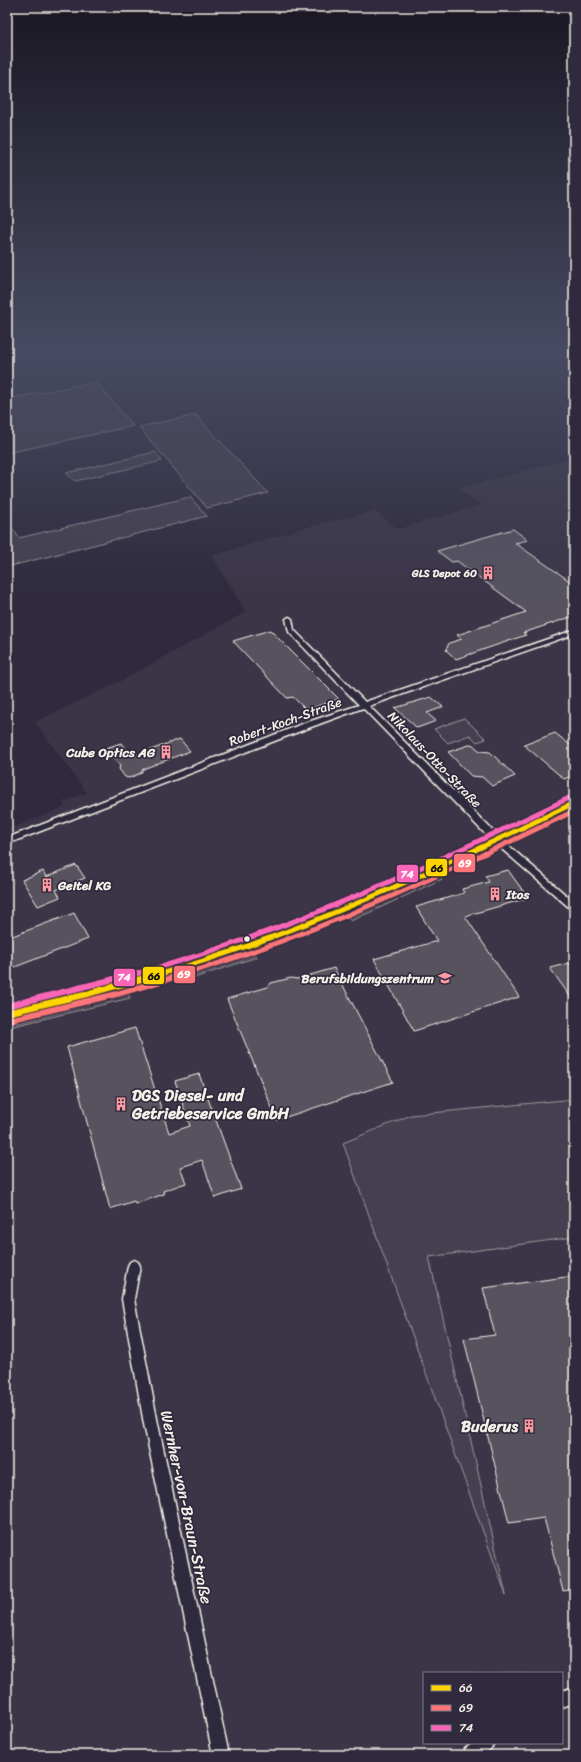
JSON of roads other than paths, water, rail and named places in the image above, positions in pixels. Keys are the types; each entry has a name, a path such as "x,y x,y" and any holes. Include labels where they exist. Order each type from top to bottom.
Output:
{"street":[{"name":"Nikolaus-Otto-Straße","path":"289,619 291,630 472,816 497,840 574,907"},
{"name":"Robert-Koch-Straße","path":"7,841 301,728 574,632"},
{"path":"7,1013 119,986 223,954 287,932 358,903 497,840 574,803"},
{"name":"Wernher-von-Braun-Straße","path":"134,1266 128,1299 154,1439 221,1755"},
{"path":"563,1699 574,1695"},
{"path":"471,1755 485,1744"}],"place":[{"name":"GLS Depot 60","path":"488,573"},
{"name":"Cube Optics AG","path":"166,752"},
{"name":"Geitel KG","path":"47,885"},
{"name":"Itos","path":"495,894"},
{"name":"Berufsbildungszentrum","path":"445,978"},
{"name":"DGS Diesel- und Getriebeservice GmbH","path":"121,1104"},
{"name":"Buderus","path":"529,1426"}]}
